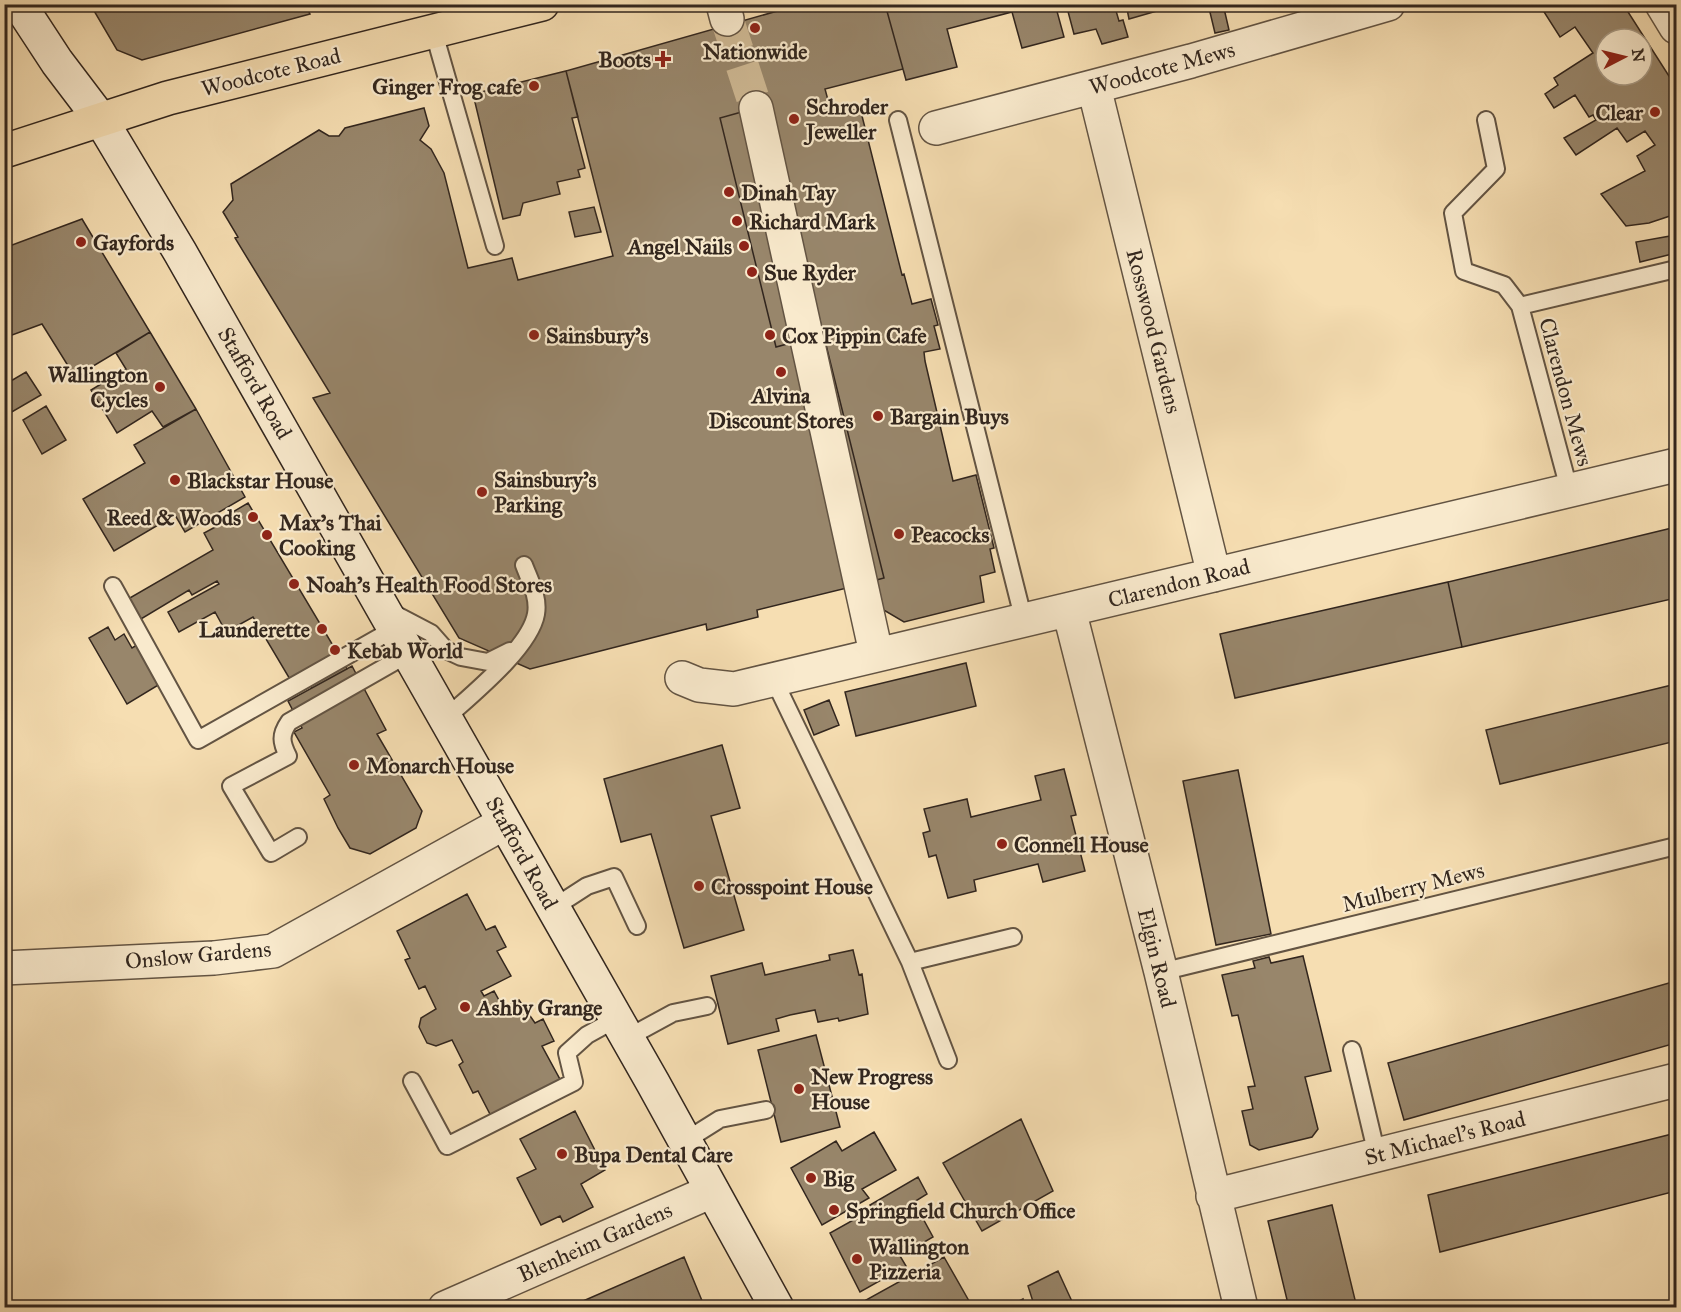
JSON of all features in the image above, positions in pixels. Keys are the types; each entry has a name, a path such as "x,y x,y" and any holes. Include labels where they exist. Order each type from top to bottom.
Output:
{"main road":[{"name":"Woodcote Road","path":"4,151 168,98 542,4"}],"street":[{"name":"Stafford Road","path":"19,4 57,62 101,120 265,399 622,1029 777,1308"},
{"name":"Woodcote Mews","path":"936,128 1094,87 1388,4"},
{"path":"1662,4 1677,27"},
{"name":"Rosswood Gardens","path":"1094,87 1214,575"},
{"path":"756,108 876,653"},
{"name":"Clarendon Road","path":"682,678 699,685 734,689 876,653 1024,621 1677,465"},
{"name":"Elgin Road","path":"1069,610 1161,972 1241,1308"},
{"name":"Onslow Gardens","path":"4,968 203,958 273,951 504,823"},
{"name":"St Michael's Road","path":"1213,1196 1677,1080"},
{"name":"Blenheim Gardens","path":"445,1308 477,1301 712,1191"}],"lane":[{"path":"434,33 495,246"},
{"path":"898,120 1024,621"},
{"name":"Clarendon Mews","path":"1486,120 1496,169 1453,213 1464,271 1504,285 1520,306 1569,489"},
{"name":"Clarendon Mews","path":"1520,306 1677,269"},
{"path":"446,718 483,687 517,648 536,616 536,595 524,565"},
{"path":"113,586 198,740 394,630 431,633 446,650 460,657 488,662 517,648"},
{"path":"298,837 271,852 231,786 288,756 282,742 283,731 289,722 394,630"},
{"path":"774,680 910,962 948,1060"},
{"name":"Mulberry Mews","path":"1161,972 1677,846"},
{"path":"553,908 587,886 614,877 637,927"},
{"path":"910,962 1013,937"},
{"path":"412,1080 447,1146 574,1082 567,1053 587,1035 622,1029 673,1013 707,1006"},
{"path":"1352,1050 1377,1155"},
{"path":"685,1142 720,1119 766,1110"}],"building":[{"path":"90,4 305,4 310,14 142,60 117,50"},
{"name":"Sainsbury's","path":"802,4 885,4 903,69 825,89 832,115 860,108 902,275 904,274 912,304 931,299 938,325 934,326 940,349 924,352 925,361 953,481 976,475 994,548 990,549 995,572 980,576 984,602 904,622 882,609 876,580 884,578 786,184 756,108 720,118 776,347 791,343 851,587 757,610 758,617 707,630 706,624 530,669 459,638 313,398 330,393 235,238 238,237 223,212 233,200 231,184 319,130 329,136 339,136 345,128 424,108 429,126 420,140 431,149 444,173 468,268 512,258 518,280 613,256 566,71"},
{"path":"885,4 1055,4 1064,37 1022,48 1012,12 947,29 957,67 906,80"},
{"path":"1066,4 1114,4 1119,21 1123,20 1128,37 1102,44 1096,29 1074,34"},
{"path":"1126,4 1171,4 1171,7 1129,19"},
{"path":"1208,4 1223,4 1229,30 1215,33"},
{"path":"1539,4 1623,4 1638,27 1594,27 1594,87 1654,87 1654,53 1676,87 1676,221 1673,215 1649,223 1626,226 1601,194 1645,171 1637,156 1655,145 1645,131 1627,142 1617,128 1576,155 1564,138 1596,120 1593,115 1589,117 1575,95 1554,108 1545,94 1558,85 1554,78 1593,53 1575,27 1560,37"},
{"path":"566,71 578,117 572,118 585,168 578,170 580,177 557,182 560,194 523,203 520,215 503,219 473,94"},
{"path":"756,108 786,184 884,578 851,587 791,343 776,347 720,118"},
{"path":"594,207 601,232 575,237 569,212"},
{"path":"82,219 150,332 75,377 42,324 4,338 4,248"},
{"path":"1676,235 1676,253 1640,262 1636,242"},
{"path":"150,332 196,409 163,427 152,411 117,433 91,390 126,369 116,353"},
{"path":"26,372 41,395 10,413 4,405 4,385"},
{"path":"46,406 66,440 42,454 23,420"},
{"name":"Blackstar House","path":"196,409 245,497 185,532 175,515 114,551 83,499 145,463 134,445"},
{"path":"248,503 347,669 312,688 304,674 291,681 253,617 226,632 215,612 179,632 168,612 219,584 217,581 192,595 189,590 141,619 128,599 213,550 204,533 219,525 216,522"},
{"path":"1676,527 1676,598 1462,647 1448,582"},
{"path":"1448,582 1462,647 1235,698 1220,634"},
{"path":"108,627 115,640 124,634 132,648 137,645 160,684 127,704 89,638"},
{"path":"966,663 976,706 856,736 845,692"},
{"name":"Monarch House","path":"352,666 386,730 377,734 422,811 416,828 370,854 350,848 338,828 324,799 330,795 294,732 302,728 288,701"},
{"path":"1676,684 1676,741 1500,784 1486,730"},
{"path":"829,700 839,725 814,735 804,710"},
{"name":"Crosspoint House","path":"722,745 740,808 711,816 744,930 684,948 651,834 621,842 604,779"},
{"name":"Connell House","path":"1064,769 1076,815 1071,816 1085,871 1043,882 1038,864 974,880 976,891 948,898 936,855 929,857 923,833 930,831 924,809 967,799 971,817 1041,800 1035,776"},
{"path":"1238,770 1271,934 1216,945 1183,781"},
{"name":"Ashby Grange","path":"467,894 486,930 495,926 506,947 497,951 511,976 481,991 484,996 494,991 501,1004 490,1009 492,1013 519,1000 535,1023 543,1019 554,1041 542,1046 562,1083 492,1118 478,1091 473,1093 459,1065 463,1062 452,1040 436,1046 427,1043 419,1027 421,1018 436,1009 425,986 419,989 405,960 410,958 397,931"},
{"path":"853,950 859,975 862,974 868,1014 839,1021 838,1018 818,1022 815,1010 790,1015 776,1019 779,1031 728,1044 711,976 762,963 765,975 830,960 829,955"},
{"path":"1303,956 1331,1071 1305,1077 1318,1129 1312,1137 1259,1150 1250,1145 1242,1111 1253,1109 1248,1087 1255,1086 1238,1015 1232,1016 1222,975 1255,968 1253,961 1269,957 1271,963"},
{"path":"1676,981 1676,1043 1404,1120 1388,1063"},
{"name":"New Progress House","path":"816,1035 840,1127 781,1142 758,1050"},
{"name":"Bupa Dental Care","path":"575,1111 605,1170 581,1184 593,1207 563,1222 560,1216 541,1225 517,1178 536,1169 520,1139"},
{"path":"1021,1119 1053,1191 982,1231 943,1163"},
{"path":"874,1132 896,1170 862,1189 869,1198 822,1225 791,1168 836,1141 842,1151"},
{"path":"1676,1133 1676,1191 1440,1252 1428,1195"},
{"path":"918,1177 927,1194 914,1202 933,1237 900,1256 906,1266 860,1292 830,1233 873,1209 870,1205"},
{"path":"1332,1205 1357,1308 1289,1308 1268,1221"},
{"path":"684,1257 705,1308 567,1308"},
{"path":"944,1257 973,1308 870,1308 866,1300"},
{"path":"1058,1271 1075,1308 1035,1308 1028,1286"},
{"path":"1023,1299 1024,1308 1006,1308"}],"tunnel":[{"path":"727,19 756,108"}],"place":[{"name":"Nationwide","path":"755,28"},
{"name":"Boots","path":"663,59"},
{"name":"Ginger Frog cafe","path":"534,86"},
{"name":"Clear","path":"1655,112"},
{"name":"Schroder Jeweller","path":"794,119"},
{"name":"Dinah Tay","path":"729,192"},
{"name":"Richard Mark","path":"737,221"},
{"name":"Gayfords","path":"81,242"},
{"name":"Angel Nails","path":"744,246"},
{"name":"Sue Ryder","path":"752,272"},
{"name":"Sainsbury's","path":"534,335"},
{"name":"Cox Pippin Cafe","path":"770,335"},
{"name":"Alvina Discount Stores","path":"781,372"},
{"name":"Wallington Cycles","path":"160,387"},
{"name":"Bargain Buys","path":"878,416"},
{"name":"Blackstar House","path":"175,480"},
{"name":"Sainsbury's Parking","path":"482,492"},
{"name":"Reed & Woods","path":"253,517"},
{"name":"Peacocks","path":"899,534"},
{"name":"Max's Thai Cooking","path":"267,535"},
{"name":"Noah's Health Food Stores","path":"294,584"},
{"name":"Launderette","path":"322,629"},
{"name":"Kebab World","path":"335,650"},
{"name":"Monarch House","path":"354,765"},
{"name":"Connell House","path":"1002,844"},
{"name":"Crosspoint House","path":"699,886"},
{"name":"Ashby Grange","path":"465,1007"},
{"name":"New Progress House","path":"799,1089"},
{"name":"Bupa Dental Care","path":"562,1154"},
{"name":"Big","path":"811,1178"},
{"name":"Springfield Church Office","path":"834,1210"},
{"name":"Wallington Pizzeria","path":"857,1259"}]}
